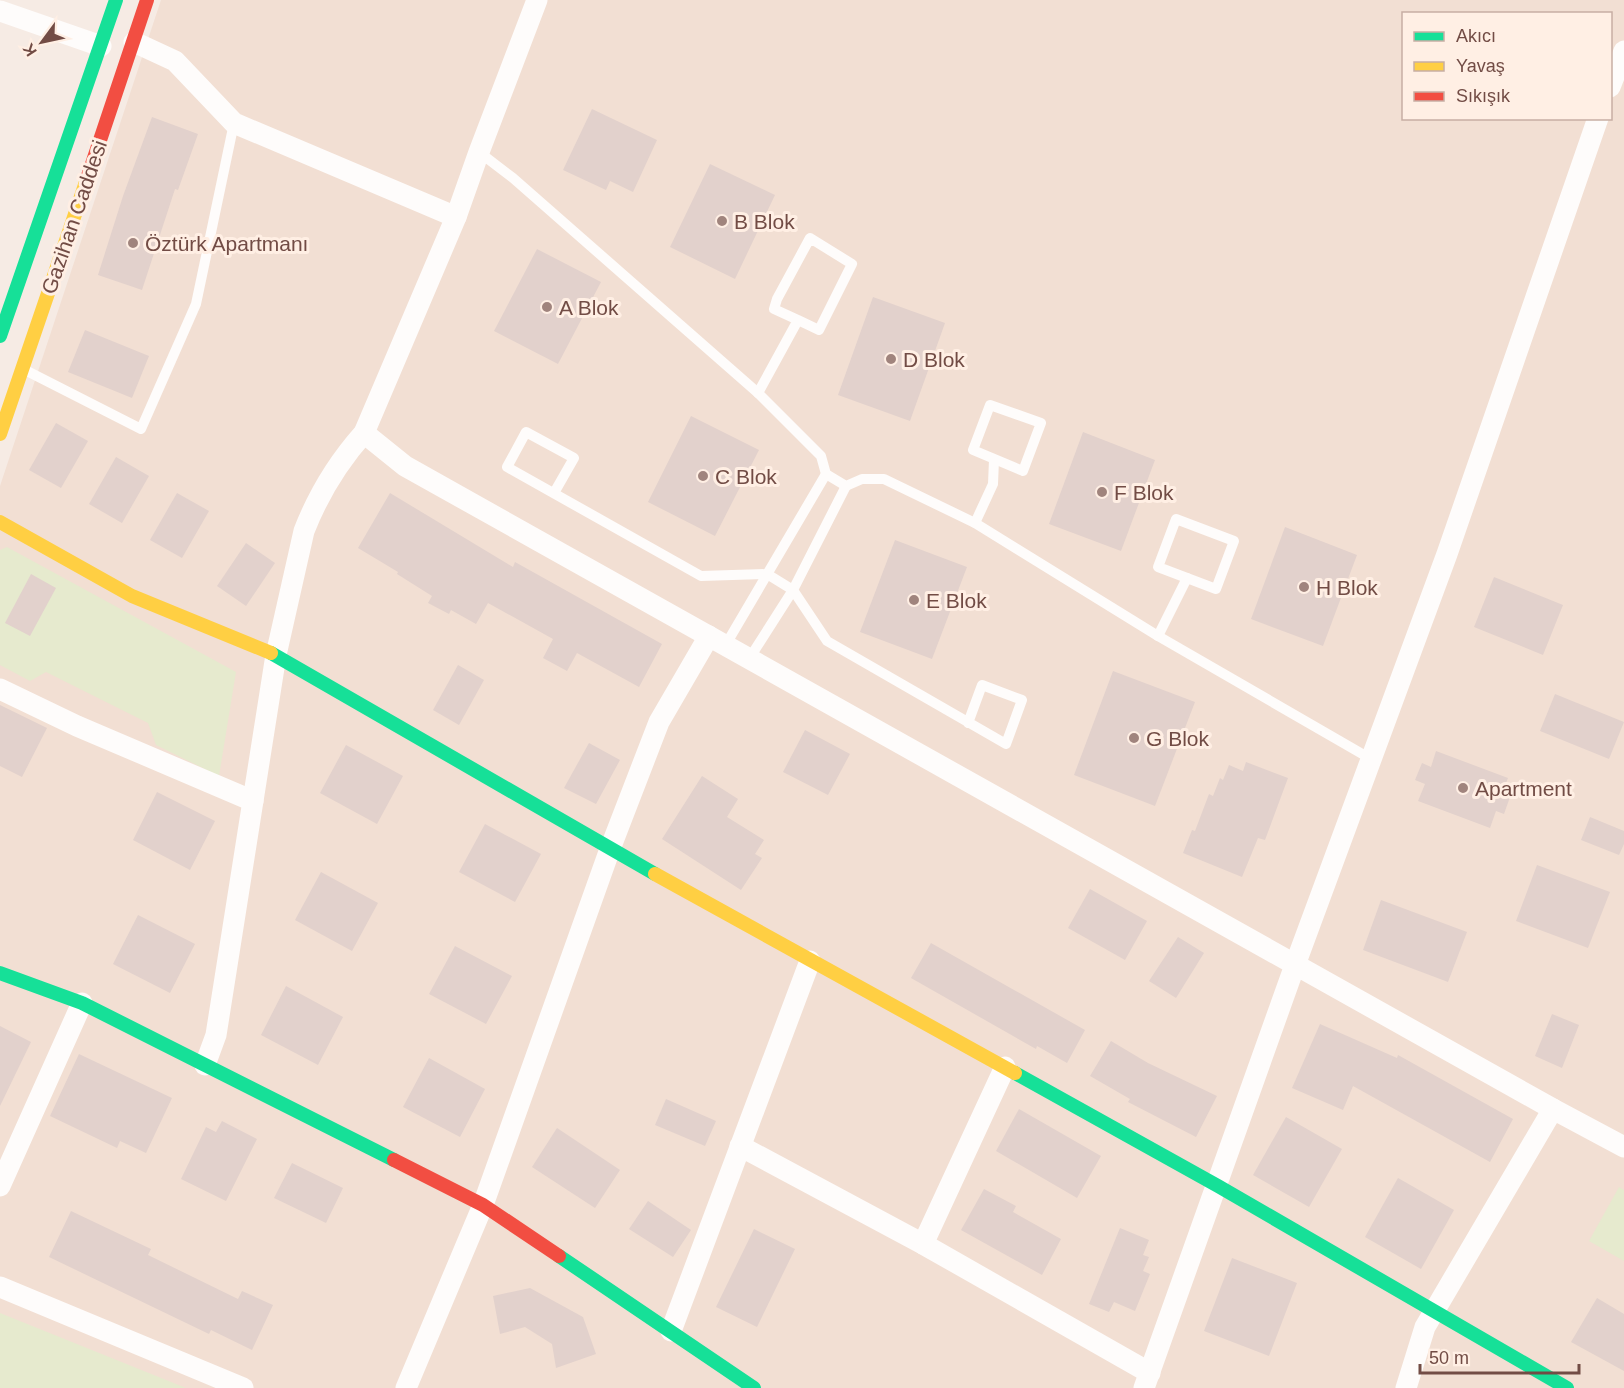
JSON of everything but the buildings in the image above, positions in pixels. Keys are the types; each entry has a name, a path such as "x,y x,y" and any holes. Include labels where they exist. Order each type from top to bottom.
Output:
{"street":[{"name":"Gazihan Caddesi","path":"0,336 116,0"},
{"name":"Gazihan Caddesi","path":"0,434 147,0"},
{"path":"204,1065 216,1035 276,655 304,531 310,515 344,456 364,433 456,217 537,0"},
{"path":"0,11 101,46"},
{"path":"134,42 175,62 234,123 456,217"},
{"path":"1612,84 1624,51"},
{"path":"740,1146 923,1244 1147,1380 1447,554 1597,120"},
{"path":"364,433 405,466 1296,966 1624,1147"},
{"path":"0,522 132,596 276,655 610,849 1218,1186 1566,1388"},
{"path":"406,1388 483,1205 610,849 659,722 717,641"},
{"path":"0,689 77,726 253,801"},
{"path":"671,1331 810,961"},
{"path":"0,973 82,1003 483,1205 754,1388"},
{"path":"0,1186 82,1003"},
{"path":"923,1244 1005,1067"},
{"path":"1406,1388 1425,1327 1553,1108"},
{"path":"0,1287 243,1388"}],"lane":[{"path":"22,368 141,429 196,303 234,123"},
{"path":"479,152 513,178 758,393 821,456 826,474 846,486"},
{"path":"810,238 852,264 819,330 798,320 774,309 777,299 810,238"},
{"path":"758,393 798,320"},
{"path":"990,405 1041,423 1023,471 994,460 973,450 990,405"},
{"path":"554,494 573,458 526,432 507,467 554,494 701,576 767,574 793,590 827,641 968,723 1006,744 1022,700 982,685 968,723"},
{"path":"975,523 993,484 994,460"},
{"path":"717,641 767,574 826,474"},
{"path":"749,659 793,590 846,486 862,479 884,479 975,523 1158,636 1371,759"},
{"path":"1176,519 1234,541 1216,589 1187,578 1158,567 1176,519"},
{"path":"1158,636 1187,578"}],"shaded area":[{"path":"161,0 1624,0 1624,1388 0,1388 0,486"}],"green space":[{"path":"7,547 236,672 219,776 156,745 148,723 46,672 30,681 0,665 0,550"},
{"path":"1619,1187 1624,1190 1624,1261 1589,1241"},
{"path":"0,1313 186,1388 0,1388"}],"traffic: fast":[{"path":"0,336 116,0"},
{"path":"271,653 655,874"},
{"path":"0,973 82,1003 394,1160"},
{"path":"1015,1073 1218,1186 1567,1388"},
{"path":"559,1256 754,1388"}],"traffic: slow":[{"path":"0,434 87,179"},
{"path":"0,522 132,596 271,653"},
{"path":"655,874 1015,1073"}],"traffic: jam":[{"path":"87,179 147,0"},
{"path":"394,1160 483,1205 559,1256"}],"place":[{"name":"B Blok","path":"722,221"},
{"name":"Öztürk Apartmanı","path":"133,243"},
{"name":"A Blok","path":"547,307"},
{"name":"D Blok","path":"891,359"},
{"name":"C Blok","path":"703,476"},
{"name":"F Blok","path":"1102,492"},
{"name":"H Blok","path":"1304,587"},
{"name":"E Blok","path":"914,600"},
{"name":"G Blok","path":"1134,738"},
{"name":"Apartment","path":"1463,788"}]}
